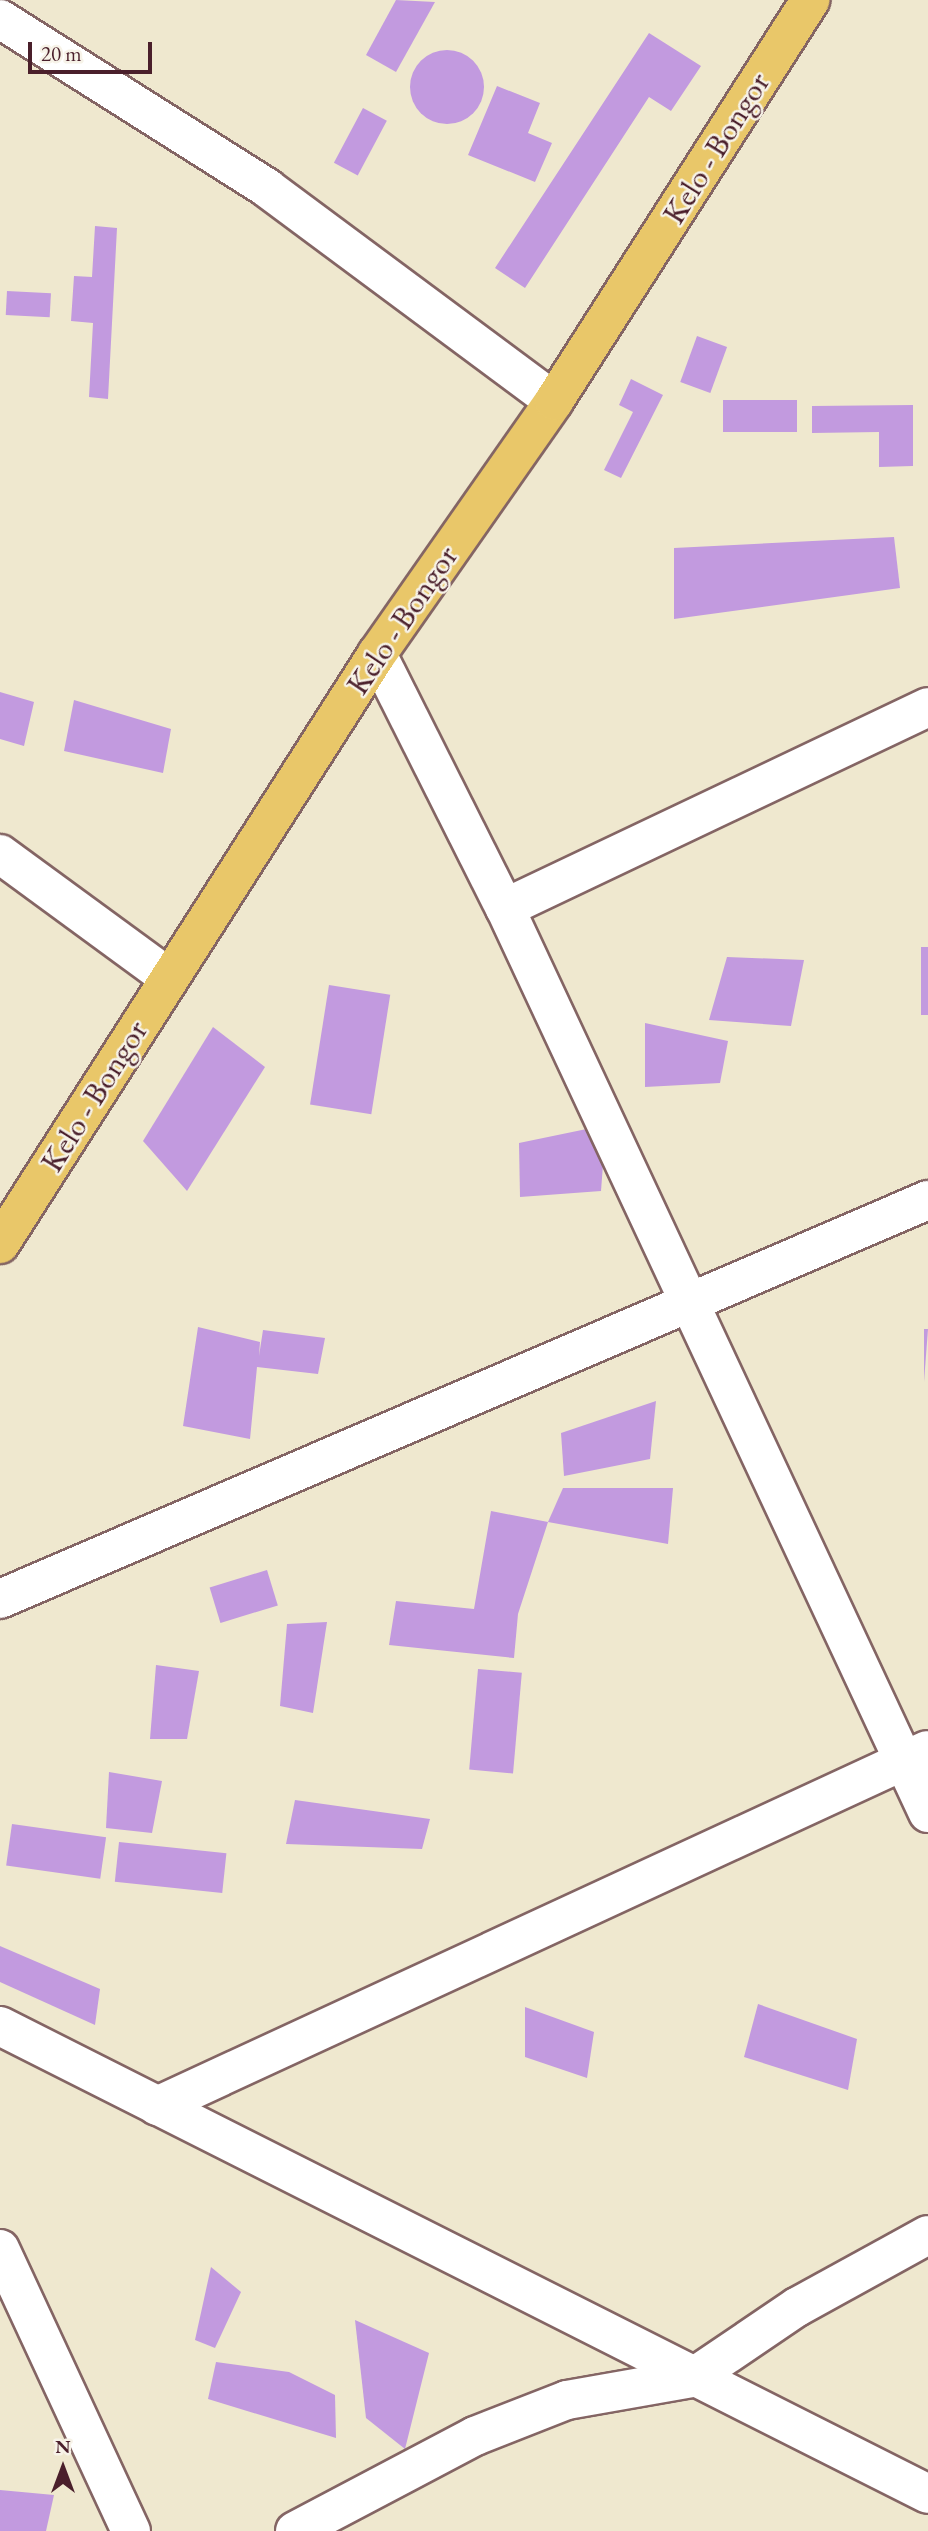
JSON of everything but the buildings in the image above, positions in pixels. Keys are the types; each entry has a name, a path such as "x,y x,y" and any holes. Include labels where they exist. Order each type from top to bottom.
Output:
{"highway":[{"name":"Kelo - Bongor","path":"0,1244 377,654 554,401 810,0"}],"street":[{"path":"0,19 267,188 554,401"},
{"path":"377,654 505,908 691,1307 916,1755 928,1813"},
{"path":"505,908 928,707"},
{"path":"0,854 169,977"},
{"path":"0,1599 691,1307 928,1200"},
{"path":"157,2106 916,1755"},
{"path":"0,2025 692,2378 928,2494"},
{"path":"295,2531 475,2437 567,2400 692,2378 797,2307 928,2235"},
{"path":"0,2249 131,2531"}]}
